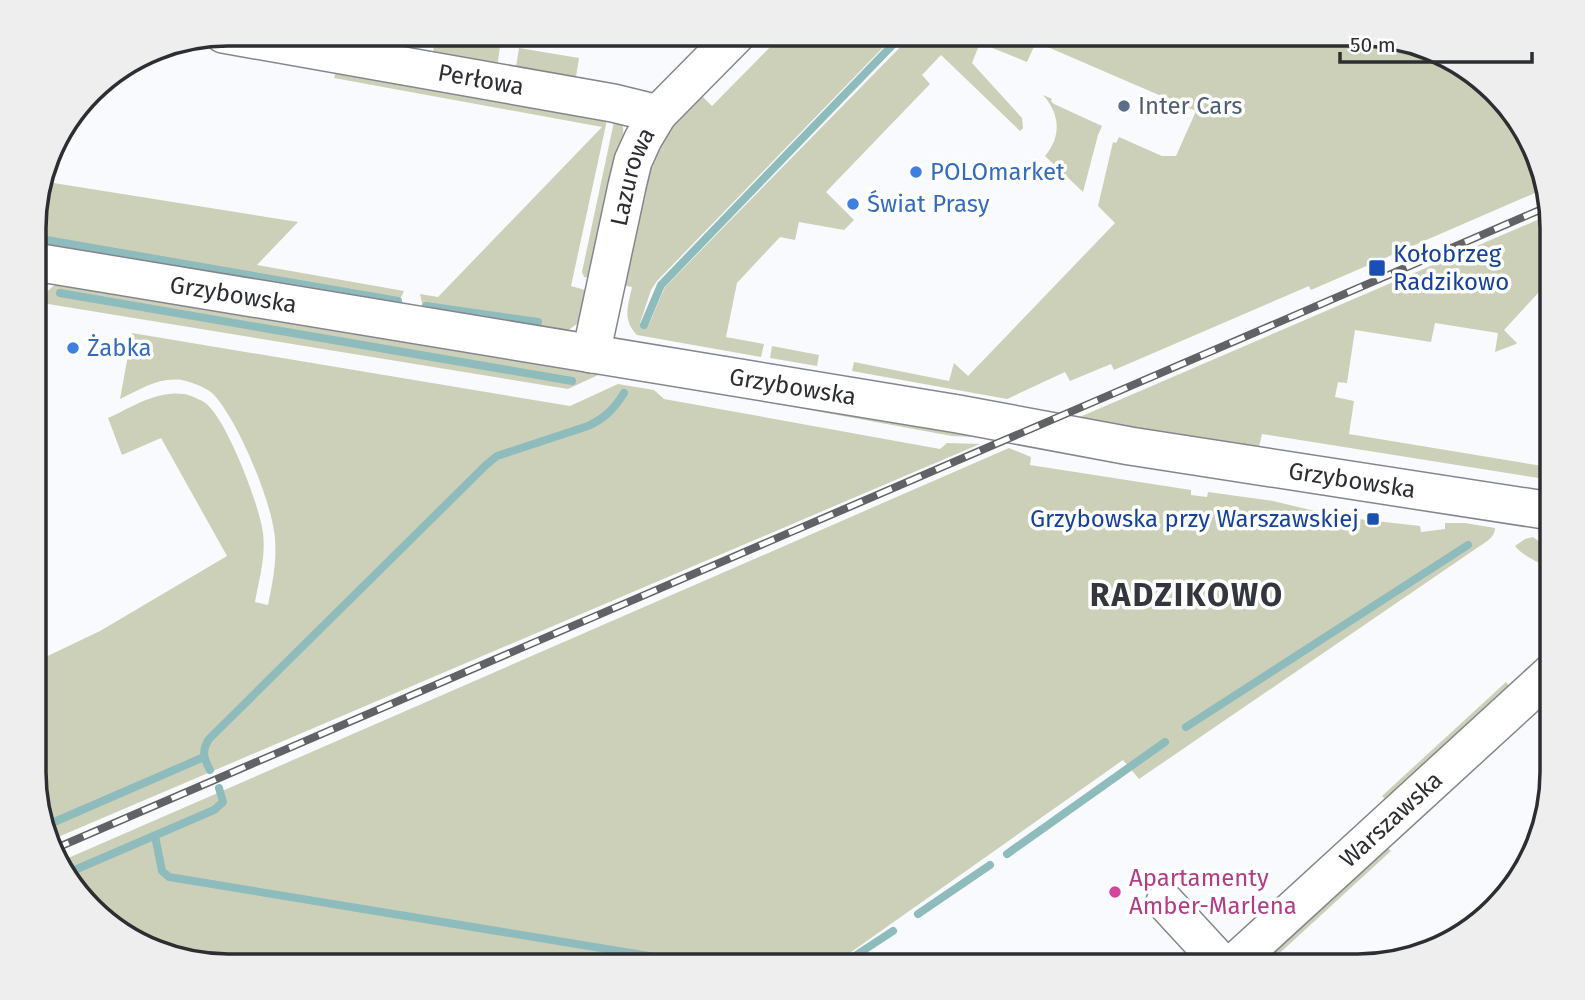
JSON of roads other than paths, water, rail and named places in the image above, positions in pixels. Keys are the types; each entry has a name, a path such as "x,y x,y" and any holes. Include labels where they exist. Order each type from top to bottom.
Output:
{"street":[{"name":"Perłowa","path":"285,45 613,103 658,114"},
{"name":"Lazurowa","path":"591,354 630,173 643,139 658,114 726,45"},
{"name":"Grzybowska","path":"46,271 591,354 958,414 1130,446 1539,509"},
{"name":"Warszawska","path":"1244,954 1539,684"},
{"path":"1165,902 1213,954"}],"waterway":[{"path":"644,325 661,285 892,45"},
{"path":"46,240 398,301"},
{"path":"60,293 572,381"},
{"path":"426,306 538,322"},
{"path":"210,770 204,755 209,739 486,465 497,456 594,423 609,412 624,393"},
{"path":"1186,727 1468,545"},
{"path":"1007,854 1165,742"},
{"path":"53,823 204,757"},
{"path":"75,871 214,810 223,802 219,788"},
{"path":"155,836 162,871 169,877 637,954"},
{"path":"918,914 990,865"},
{"path":"858,954 893,931"}],"railway":[{"path":"61,846 1539,210"}],"place":[{"name":"Inter Cars","path":"1124,106"},
{"name":"POLOmarket","path":"916,172"},
{"name":"Świat Prasy","path":"853,204"},
{"name":"Kołobrzeg Radzikowo","path":"1377,268"},
{"name":"Żabka","path":"73,348"},
{"name":"Grzybowska przy Warszawskiej","path":"1373,519"},
{"name":"Apartamenty Amber-Marlena","path":"1115,892"}],"district":[{"name":"RADZIKOWO","path":"1187,595"}]}
